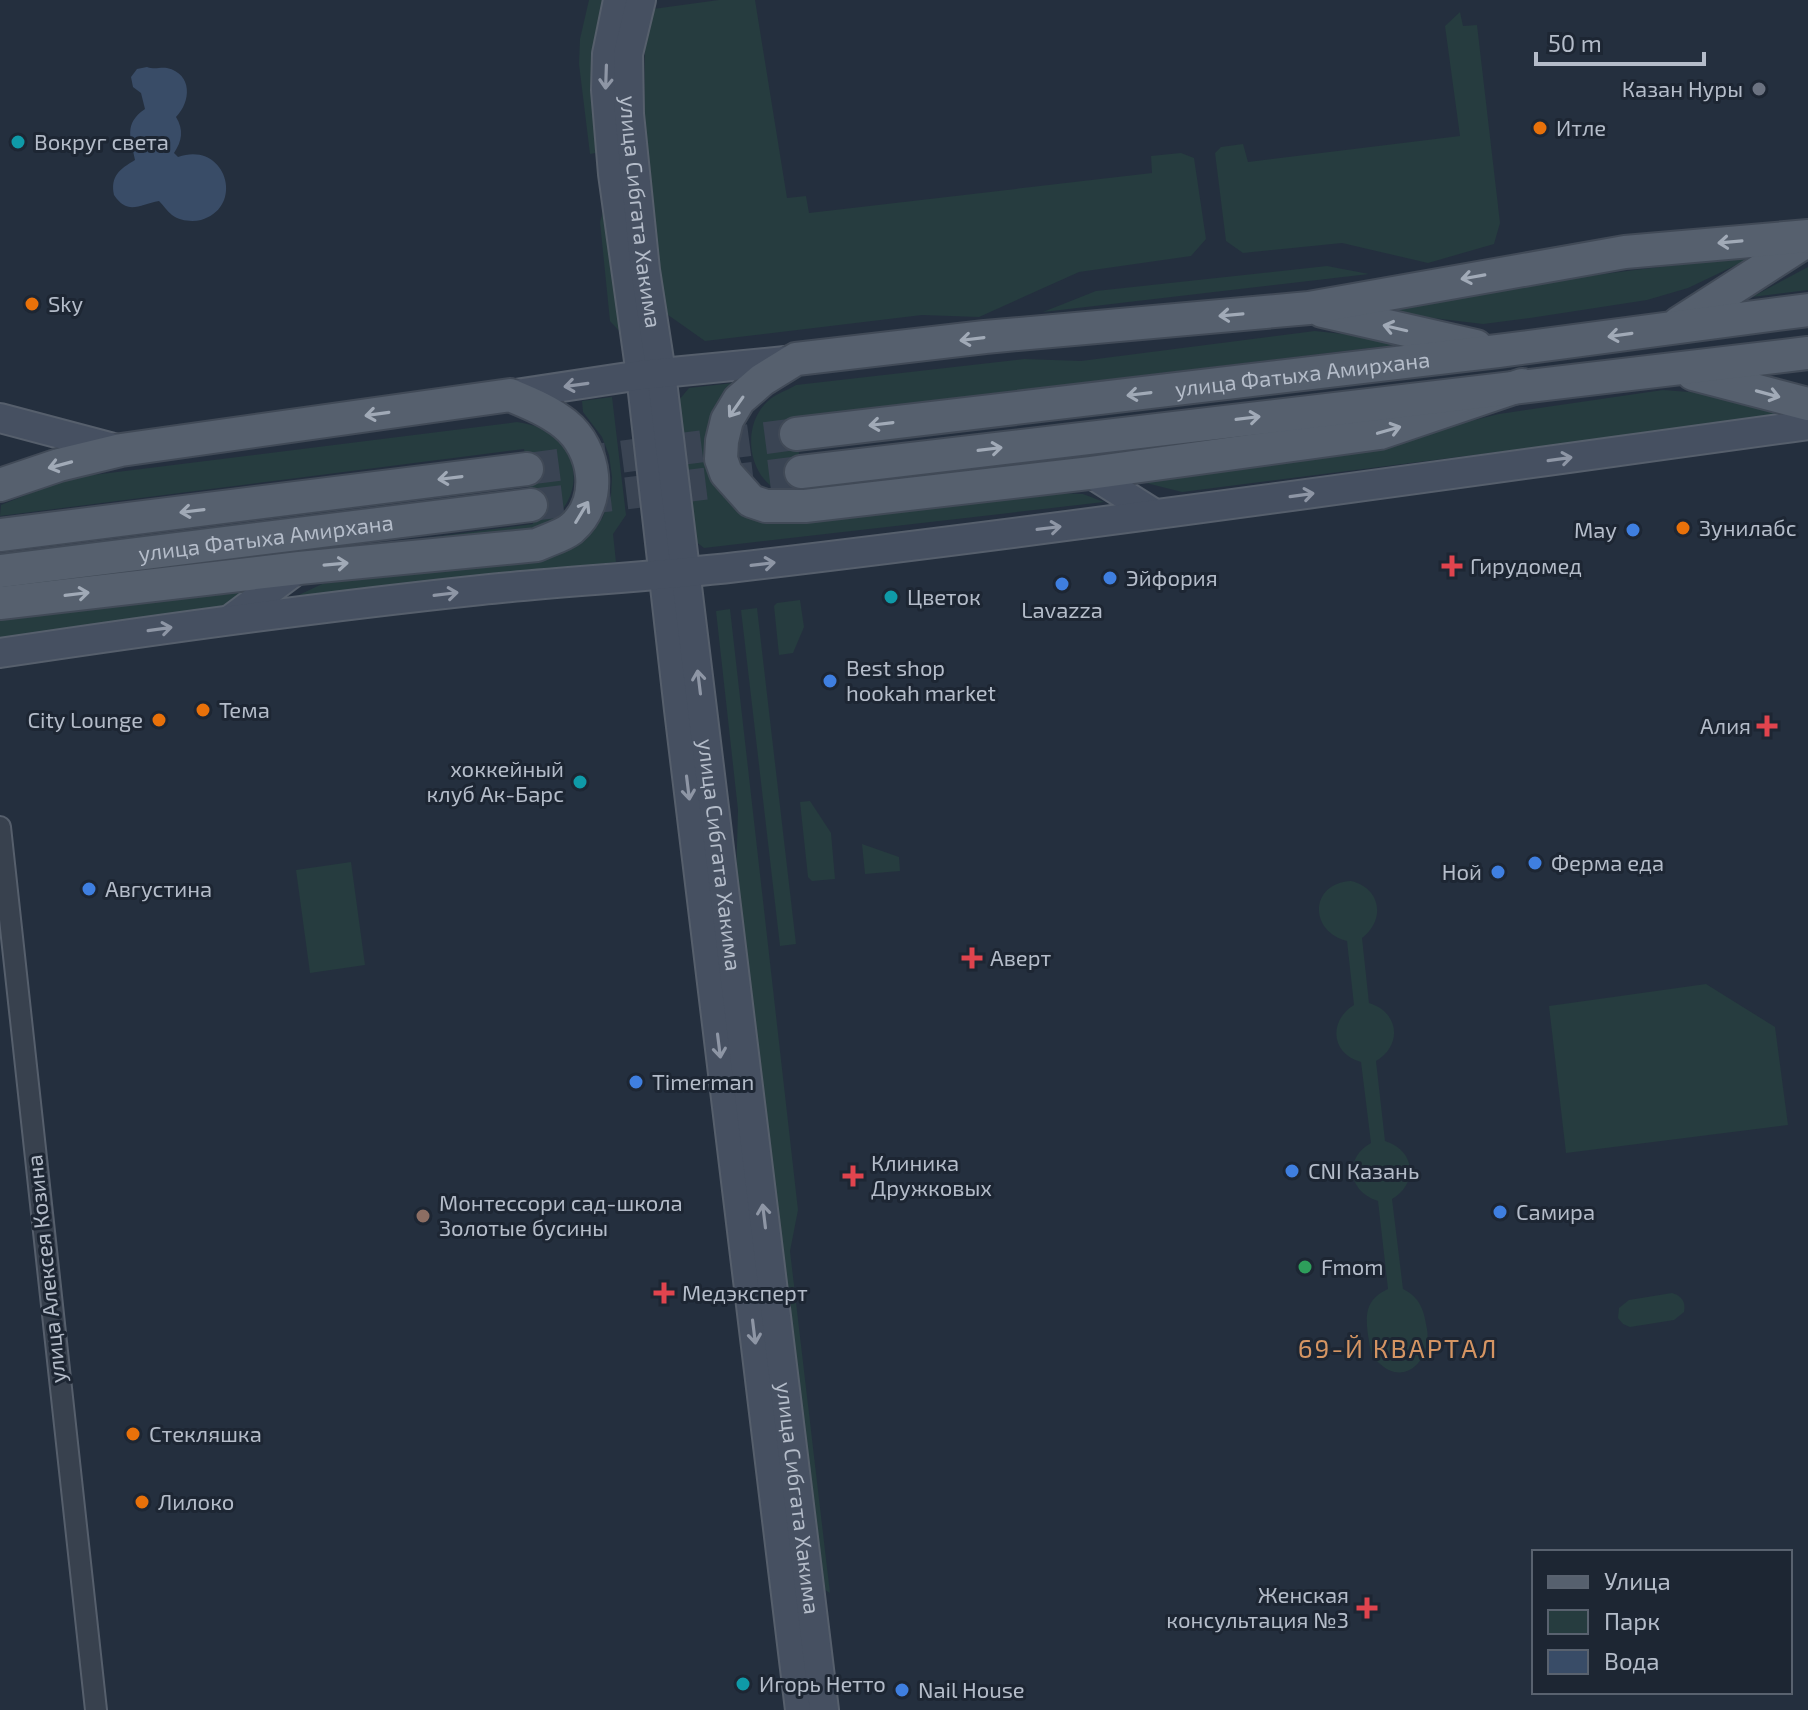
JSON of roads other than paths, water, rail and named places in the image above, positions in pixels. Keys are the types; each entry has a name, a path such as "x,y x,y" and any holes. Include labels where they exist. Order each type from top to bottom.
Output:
{"main road":[{"name":"улица Сибгата Хакима","path":"618,0 607,54 606,90 613,174 651,374"},
{"name":"улица Сибгата Хакима","path":"641,0 628,54 629,114 651,374 800,1710"},
{"path":"0,485 59,465 121,450 651,374 985,337 1309,308 1625,252 1808,238"},
{"path":"1670,328 1808,238"},
{"path":"1309,308 1498,351"},
{"name":"улица Фатыха Амирхана","path":"796,434 1498,351 1808,310"},
{"name":"улица Фатыха Амирхана","path":"801,472 1808,353"},
{"path":"796,359 762,380 739,400 727,420 722,441 721,459 726,473 751,501 766,506 805,506 1090,473 1380,433 1522,385"},
{"path":"1674,369 1808,404"},
{"path":"0,603 299,568 537,545 571,529 587,507 593,475 583,445 568,426 551,414 510,395"},
{"path":"0,418 121,450"},
{"path":"0,653 230,619 486,590 674,574 1155,514 1808,425"},
{"name":"улица Фатыха Амирхана","path":"0,535 527,469"},
{"path":"1090,473 1155,514"},
{"name":"улица Фатыха Амирхана","path":"0,571 531,505"},
{"path":"230,619 299,568"},
{"name":"улица Сибгата Хакима","path":"674,574 824,1710"}],"street":[{"name":"улица Алексея Козина","path":"0,827 96,1710"}],"water":[{"path":"147,67 175,71 185,82 185,104 176,117 181,135 174,153 178,157 195,154 208,158 218,166 224,177 226,190 223,202 215,213 201,220 179,219 159,201 129,207 114,195 113,183 117,174 135,160 131,126 145,109 141,93 133,87 131,77 137,69"}],"tunnel":[{"path":"527,469 796,434"},
{"path":"531,505 801,472"}],"place":[{"name":"Казан Нуры","path":"1759,89"},
{"name":"Итле","path":"1540,128"},
{"name":"Вокруг света","path":"18,142"},
{"name":"Sky","path":"32,304"},
{"name":"Зунилабс","path":"1683,528"},
{"name":"May","path":"1633,530"},
{"name":"Гирудомед","path":"1452,566"},
{"name":"Эйфория","path":"1110,578"},
{"name":"Lavazza","path":"1062,584"},
{"name":"Цветок","path":"891,597"},
{"name":"Best shop hookah market","path":"830,681"},
{"name":"Тема","path":"203,710"},
{"name":"City Lounge","path":"159,720"},
{"name":"Алия","path":"1767,726"},
{"name":"хоккейный клуб Ак-Барс","path":"580,782"},
{"name":"Ферма еда","path":"1535,863"},
{"name":"Ной","path":"1498,872"},
{"name":"Августина","path":"89,889"},
{"name":"Аверт","path":"972,958"},
{"name":"Timerman","path":"636,1082"},
{"name":"CNI Казань","path":"1292,1171"},
{"name":"Клиника Дружковых","path":"853,1176"},
{"name":"Самира","path":"1500,1212"},
{"name":"Монтессори сад-школа Золотые бусины","path":"423,1216"},
{"name":"Fmom","path":"1305,1267"},
{"name":"Медэксперт","path":"664,1293"},
{"name":"Стекляшка","path":"133,1434"},
{"name":"Лилоко","path":"142,1502"},
{"name":"Женская консультация №3","path":"1367,1608"},
{"name":"Игорь Нетто","path":"743,1684"},
{"name":"Nail House","path":"902,1690"}],"district":[{"name":"69-Й КВАРТАЛ","path":"1398,1349"}]}
